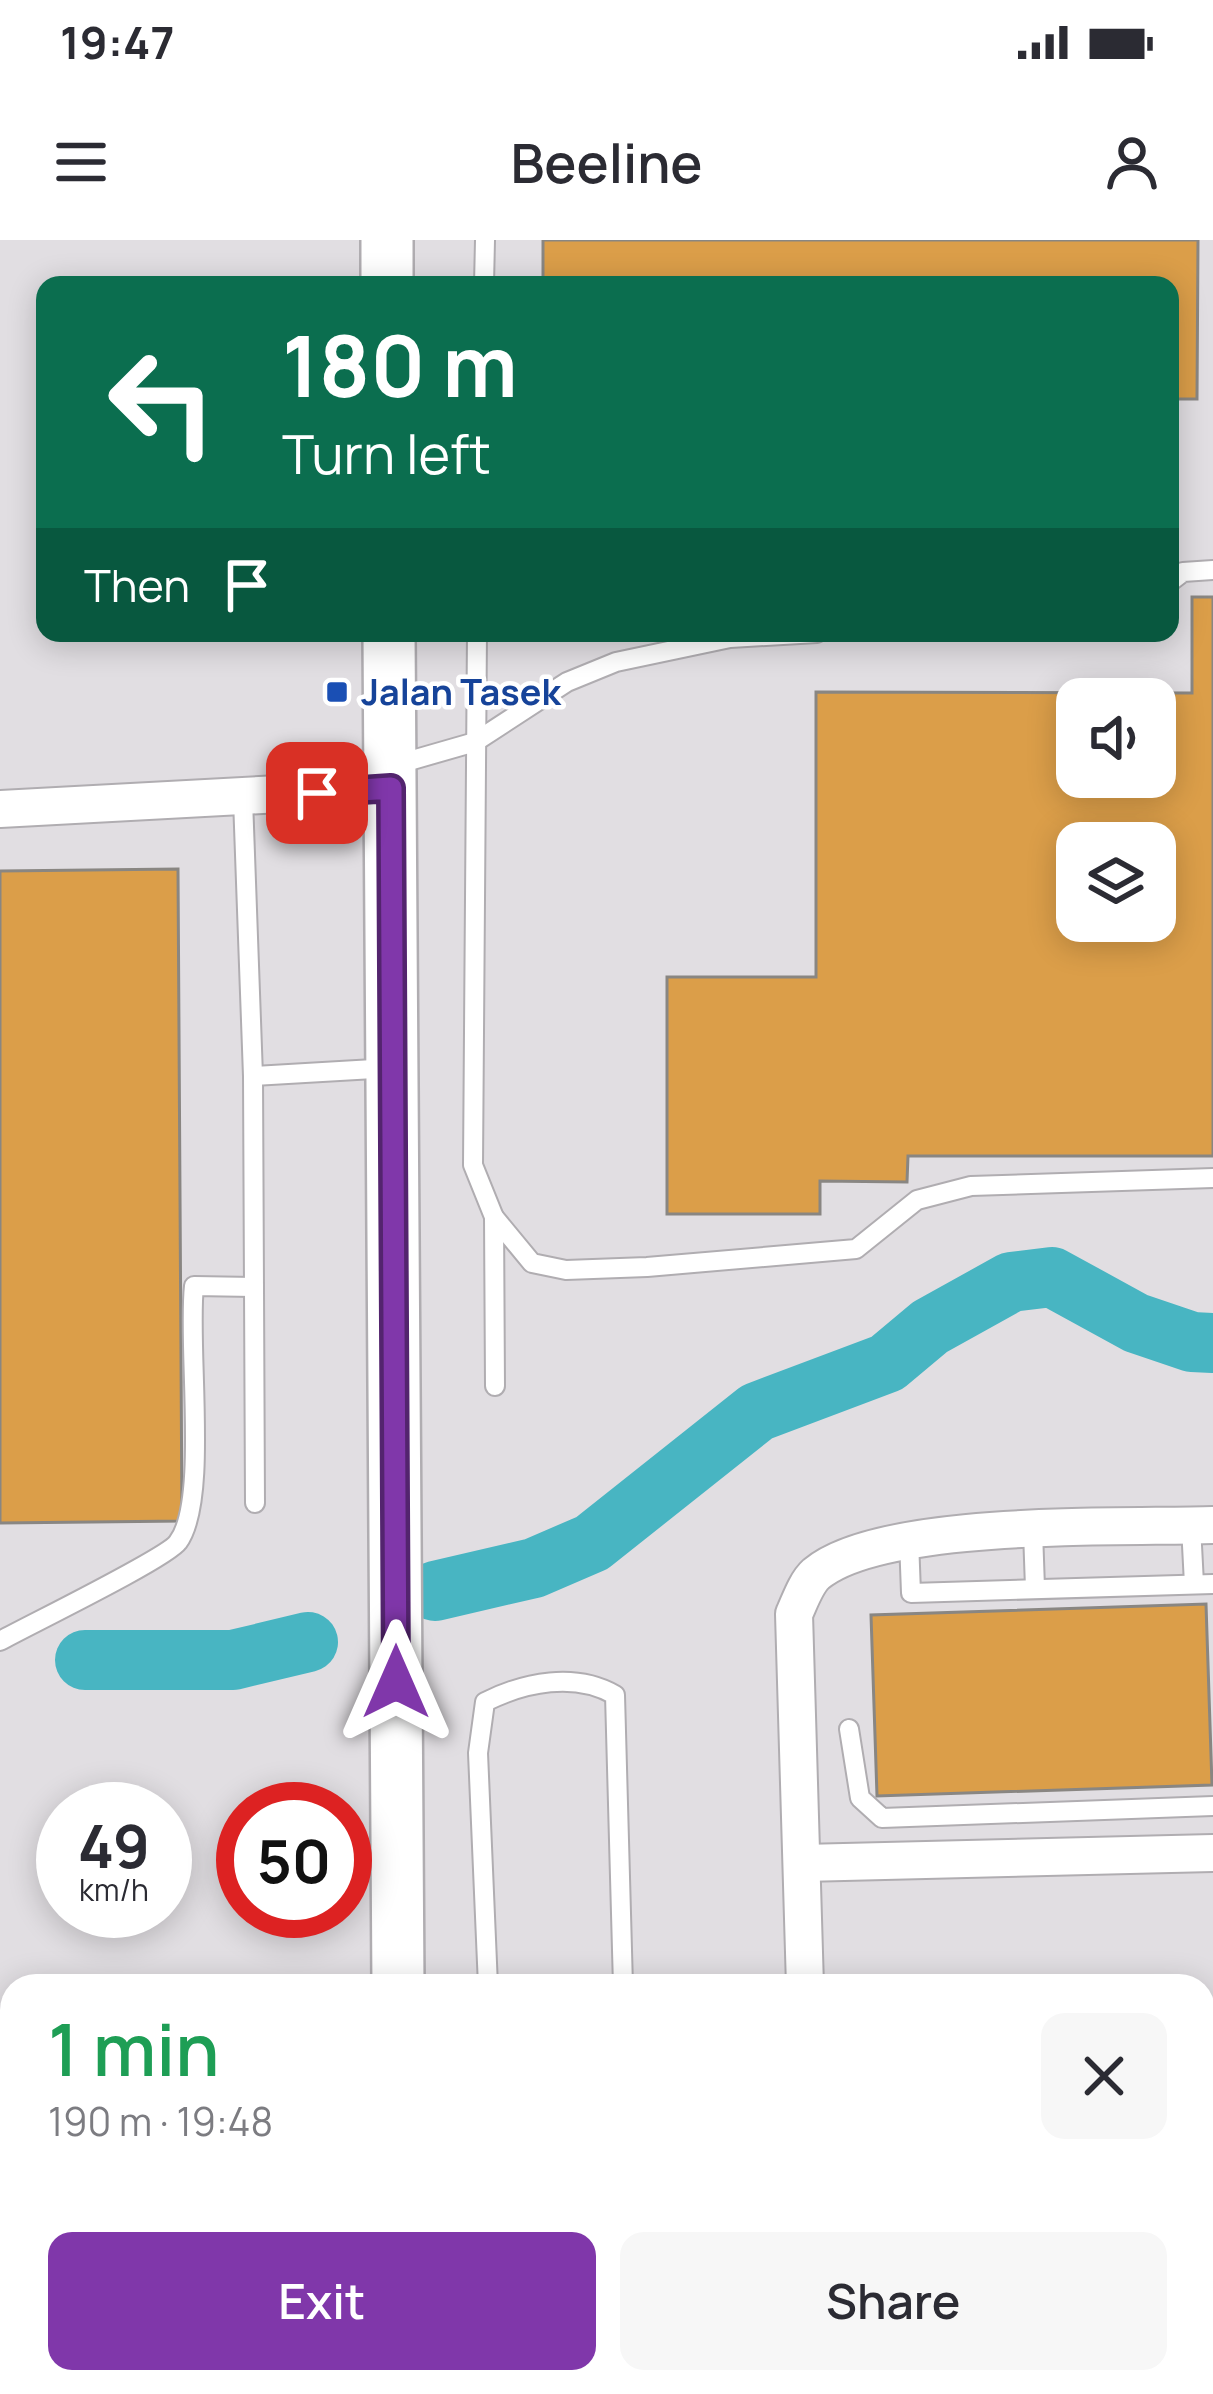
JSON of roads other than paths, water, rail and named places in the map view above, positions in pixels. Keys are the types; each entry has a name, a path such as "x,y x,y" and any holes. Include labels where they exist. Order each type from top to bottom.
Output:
{"main road":[{"path":"387,240 387,276"},
{"path":"389,642 398,1974"}],"street":[{"path":"0,809 243,799 390,777"},
{"path":"805,1974 794,1614 812,1576 852,1552 909,1539 1202,1525"},
{"path":"803,1863 1134,1832 1213,1853"}],"lane":[{"path":"484,240 484,276"},
{"path":"1179,576 1213,570"},
{"path":"477,642 473,1165 494,1217 532,1263 566,1270 647,1267 856,1249 917,1200 971,1186 1213,1178"},
{"path":"390,777 475,742 566,682 616,662 711,642"},
{"path":"243,799 253,1076 255,1502"},
{"path":"253,1076 393,1068"},
{"path":"494,1217 495,1386"},
{"path":"0,1641 177,1545 194,1504 189,1327 194,1286 254,1287"},
{"path":"909,1539 911,1593 1203,1584 1202,1525"},
{"path":"1033,1531 1035,1588"},
{"path":"487,1974 478,1753 485,1702 510,1689 563,1681 596,1684 615,1695 623,1974"},
{"path":"849,1730 852,1772 860,1798 882,1818 1134,1832 1213,1806"}],"waterway":[{"path":"435,1591 534,1568 592,1543 757,1412 887,1363 930,1327 1011,1282 1052,1277 1136,1323 1192,1342 1213,1343"},
{"path":"85,1660 233,1660 308,1642"}],"place":[{"name":"Jalan Tasek","path":"337,692"}]}
